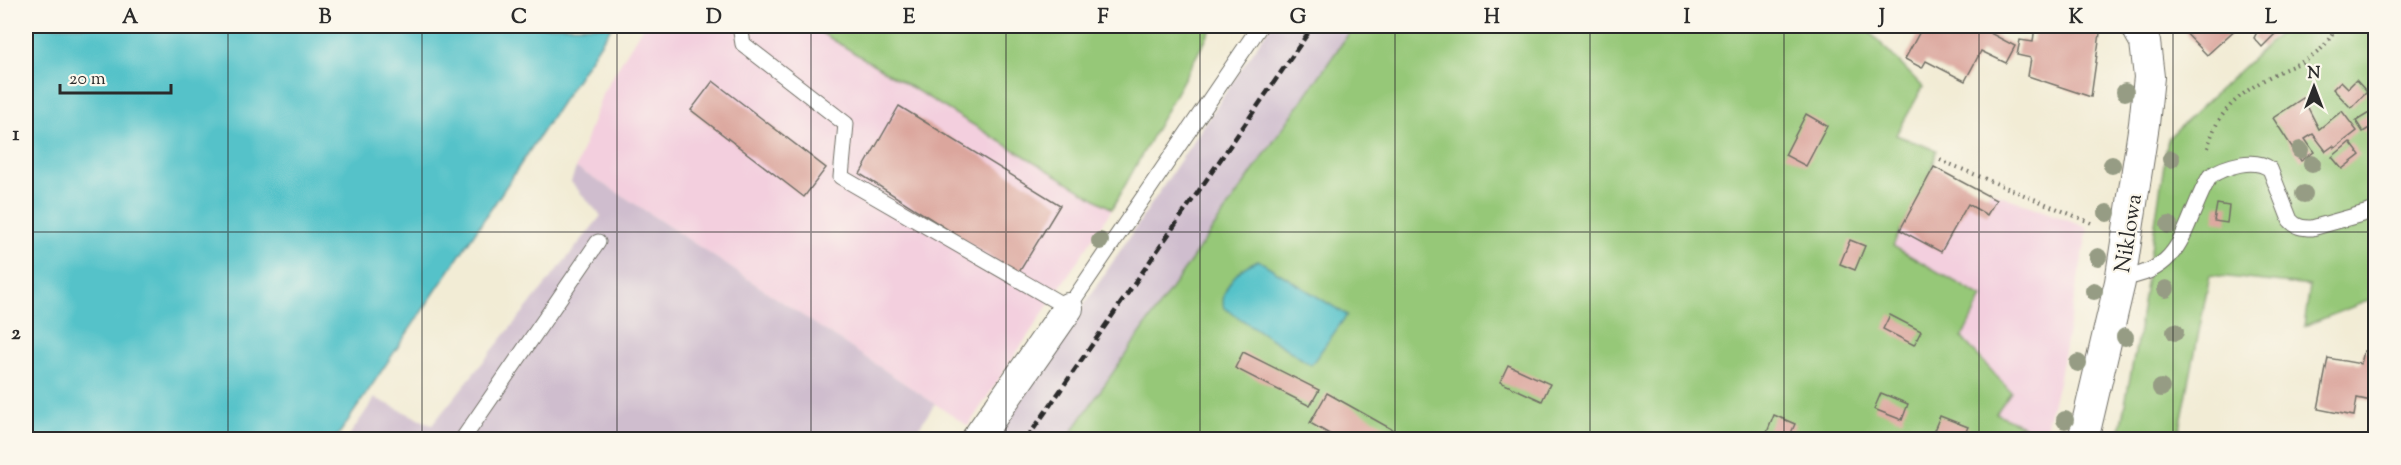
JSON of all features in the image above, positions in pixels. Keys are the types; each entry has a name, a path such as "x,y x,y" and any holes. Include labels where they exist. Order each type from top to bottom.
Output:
{"street":[{"name":"Niklowa","path":"2083,440 2120,278 2144,124 2149,78 2145,42 2136,26"},
{"path":"976,440 1068,308"}],"lane":[{"path":"740,26 743,44 846,124 842,177 1068,308 1260,26"},
{"path":"2120,278 2142,275 2154,269 2174,252 2184,238 2200,195 2210,176 2227,167 2263,164 2270,169 2290,220 2294,225 2302,228 2312,228 2376,210"},
{"path":"462,440 598,242"}],"path":[{"path":"2210,176 2207,153 2211,135 2223,113 2246,92 2270,77 2307,61 2326,44 2336,26"},
{"path":"1940,160 2127,236"}],"shaded area":[{"path":"643,26 810,26 1112,209 968,426 623,196 576,168 603,92"},
{"path":"1270,26 1354,26 1066,439 994,440"},
{"path":"1934,167 1988,196 1990,191 2088,228 2058,382 2044,436 1996,413 2011,391 1962,337 1893,246"},
{"path":"576,168 623,196 935,404 911,439 346,440 375,398 432,425 601,216 571,182"}],"green space":[{"path":"810,26 1213,26 1112,209"},
{"path":"1354,26 1864,26 1923,87 1896,135 1936,150 1925,187 1893,246 1982,297 1962,338 2011,392 1996,413 2044,436 2043,440 1066,440"},
{"path":"2287,26 2375,26 2375,298 2304,326 2310,286 2210,275 2178,439 2118,440 2138,336 2168,138"}],"water":[{"path":"26,26 612,26 335,440 26,439"},
{"path":"1258,260 1347,315 1311,365 1224,308 1225,292 1230,282 1237,273"}],"building":[{"path":"1923,26 1983,26 1992,30 1990,33 2015,46 2006,63 1981,51 1965,81 1926,61 1922,68 1905,59"},
{"path":"2035,26 2101,26 2091,97 2028,76 2031,58 2017,55 2020,40 2033,42"},
{"path":"2179,26 2239,26 2207,55"},
{"path":"2260,26 2283,26 2262,47 2254,38"},
{"path":"2356,80 2367,92 2351,108 2333,89 2341,81 2348,88"},
{"path":"713,81 826,168 804,197 691,110"},
{"path":"2303,98 2319,129 2342,111 2357,131 2335,148 2333,146 2326,151 2313,134 2305,139 2314,152 2301,161 2273,118"},
{"path":"899,106 1060,205 1018,274 860,174"},
{"path":"2374,110 2376,124 2363,132 2356,121"},
{"path":"1806,114 1827,126 1806,166 1785,155"},
{"path":"2350,142 2360,155 2342,169 2332,157"},
{"path":"1934,167 1996,200 1987,215 1968,204 1941,252 1900,230"},
{"path":"2217,204 2229,206 2227,223 2214,221"},
{"path":"1850,240 1865,246 1855,270 1840,264"},
{"path":"1890,315 1921,331 1914,345 1883,329"},
{"path":"2364,351 2376,353 2376,402 2357,398 2354,416 2318,409 2328,358 2361,364"},
{"path":"1243,352 1319,390 1310,406 1235,368"},
{"path":"1508,365 1550,384 1542,401 1500,382"},
{"path":"1327,393 1411,440 1340,440 1310,423"},
{"path":"1881,393 1908,404 1902,420 1874,409"},
{"path":"1774,415 1795,424 1788,440 1764,440"},
{"path":"1940,416 1968,427 1962,440 1930,440"}],"railway":[{"path":"1026,440 1313,26"}]}
